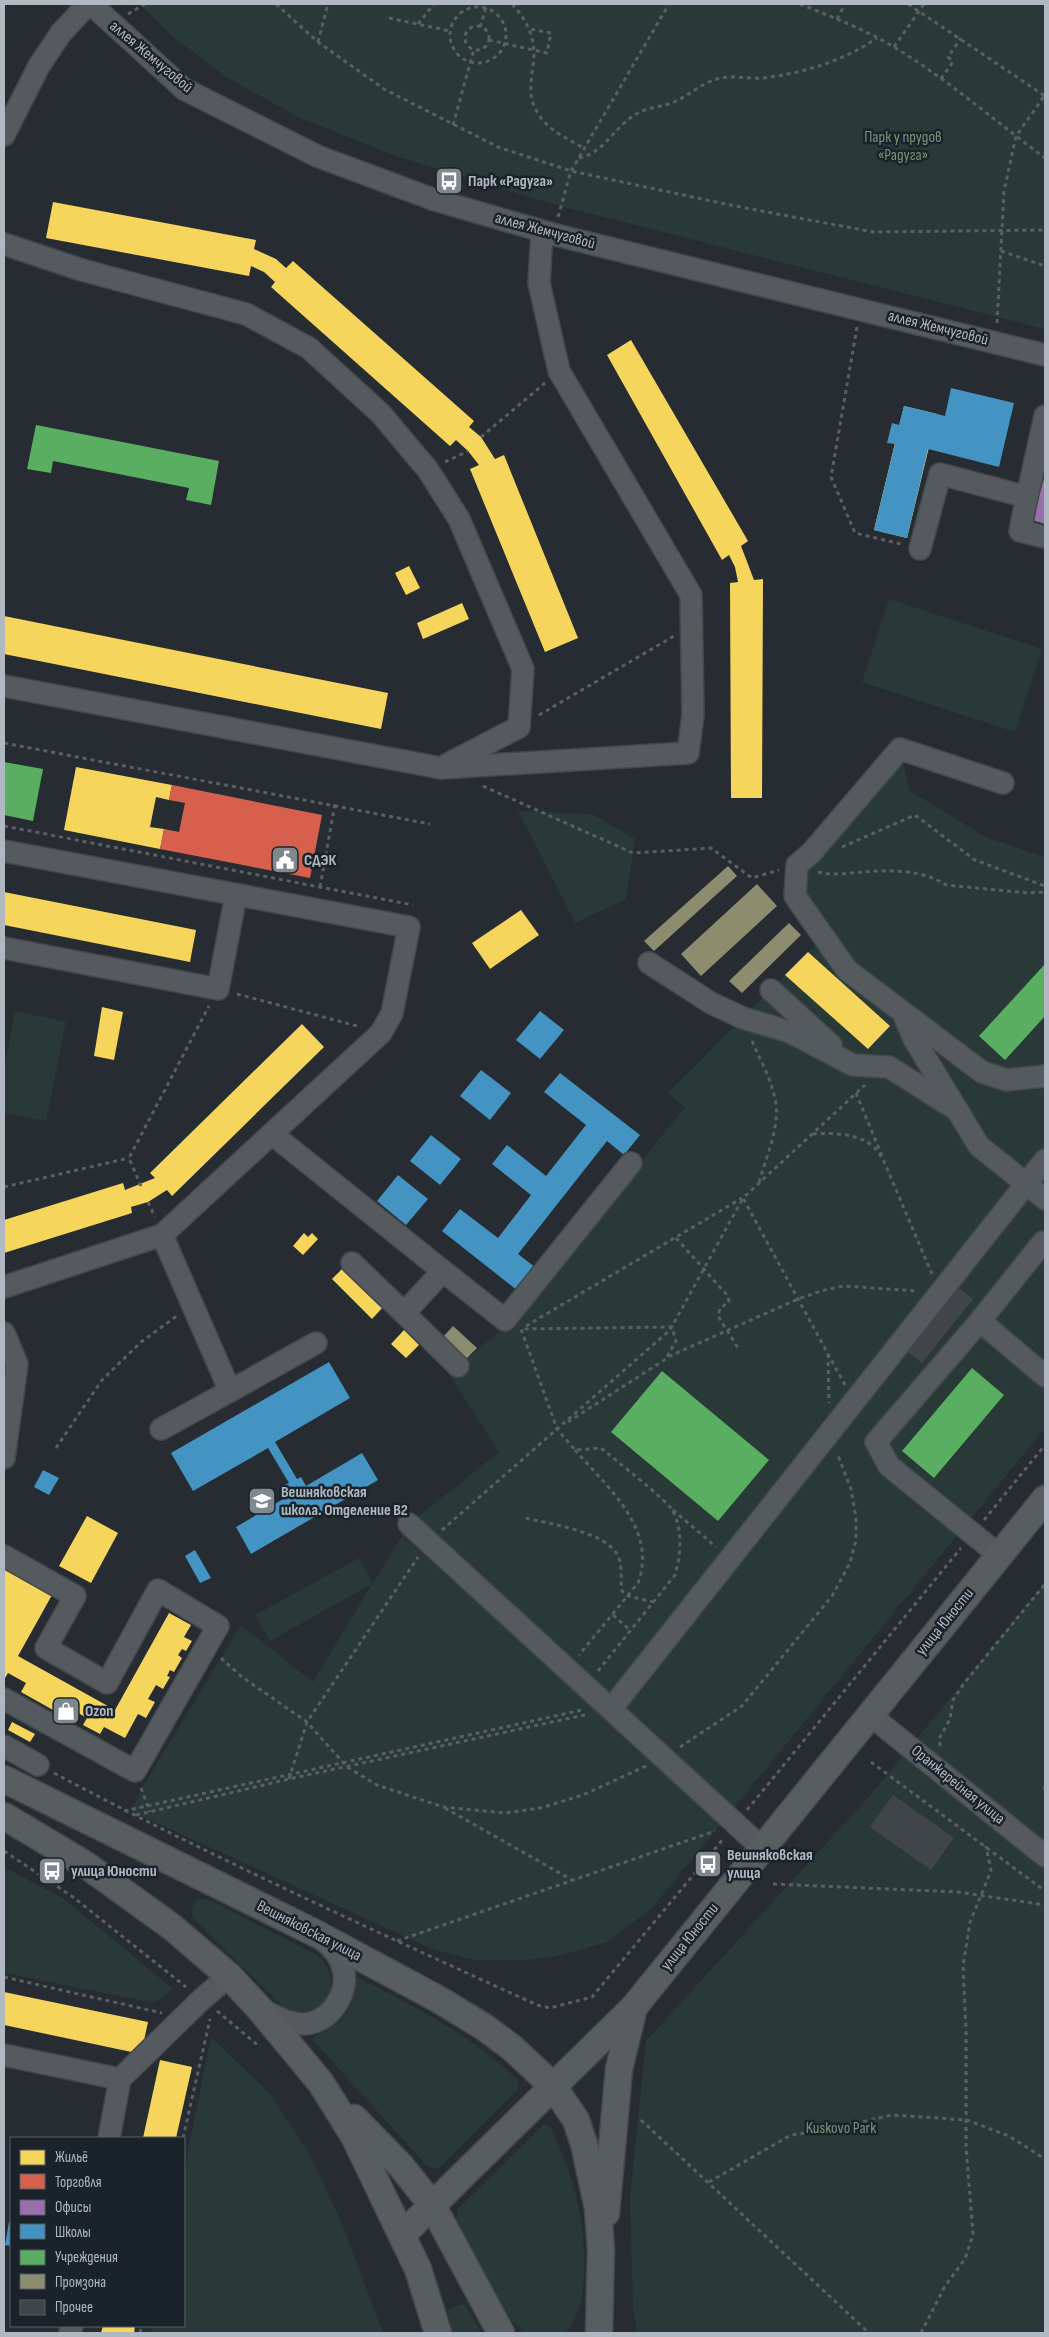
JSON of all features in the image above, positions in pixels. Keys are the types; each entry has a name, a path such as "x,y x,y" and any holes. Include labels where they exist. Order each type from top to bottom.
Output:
{"main road":[{"name":"улица Юности","path":"403,2234 634,2007 1045,1499"},
{"name":"Вешняковская улица","path":"4,1779 315,1933 438,1999 484,2027 511,2047 553,2086 576,2120 584,2144 598,2208 601,2250 599,2292 618,2333"},
{"path":"4,1816 86,1865 118,1887 172,1927 229,1976 258,2007 321,2083 401,2166 432,2205 501,2333"},
{"path":"601,2250 612,2162 614,2106 619,2069 634,2007"},
{"path":"321,2083 354,2136 403,2234 418,2269 438,2333"},
{"path":"599,2292 600,2333"}],"street":[{"path":"4,134 39,66 61,33 90,4"},
{"name":"аллея Жемчуговой","path":"90,4 184,89 308,152 434,200 542,232 1045,355"},
{"path":"4,686 441,768 688,753 694,715 691,595 559,371 539,283 542,232"},
{"path":"4,244 82,270 246,314 308,348 381,414 428,470 459,519 523,669 520,727 441,768"},
{"path":"1045,416 1020,531 1045,537"},
{"path":"920,549 940,474 1027,497"},
{"path":"1003,784 900,749 805,858 795,896 847,970 904,1015 982,1072 1007,1080 1045,1076"},
{"path":"4,851 409,927 392,1013 381,1033 162,1235 4,1287"},
{"path":"4,948 218,989 236,895"},
{"path":"649,963 711,1002 742,1018 790,1032 853,1065 889,1067 957,1110"},
{"path":"771,990 853,1065"},
{"path":"904,1015 914,1039 979,1146 1045,1199"},
{"path":"272,1134 505,1320 514,1323 631,1163"},
{"path":"608,1707 730,1559 1045,1160"},
{"path":"162,1235 230,1391"},
{"path":"999,1555 889,1466 876,1442 980,1321 1043,1242 1045,1244"},
{"path":"352,1263 458,1366"},
{"path":"404,1313 443,1271"},
{"path":"980,1321 1045,1374"},
{"path":"4,1333 17,1364 4,1458"},
{"path":"162,1429 316,1343"},
{"path":"409,1524 762,1848"},
{"path":"4,1556 75,1596 46,1648 107,1683 158,1590 218,1626 135,1771 4,1699"},
{"name":"Оранжерейная улица","path":"870,1715 1045,1856"},
{"path":"4,1746 38,1765"},
{"path":"258,2007 276,2018 295,2023 311,2023 324,2017 334,2008 341,1996 344,1983 343,1968 334,1949 315,1933"},
{"path":"109,2137 120,2079 183,2018 207,2004 229,1976"},
{"path":"4,2055 120,2079"}],"path":[{"path":"276,4 318,42 384,89 498,146 571,171 711,201 873,232 1045,230"},
{"path":"318,42 328,4"},
{"path":"418,24 434,4"},
{"path":"480,26 487,4"},
{"path":"512,4 530,29 533,49 530,86 532,101 539,115 550,128 585,150"},
{"path":"571,171 669,4"},
{"path":"800,4 837,19 894,47 941,79 1045,158"},
{"path":"837,19 845,4"},
{"path":"908,4 920,10 1045,96 1016,136 1004,191 997,323"},
{"path":"894,47 924,4"},
{"path":"486,8 501,18 506,30 506,43 499,54 490,61 471,63 455,51 450,41 450,31 459,14 468,9 486,8"},
{"path":"389,18 450,31"},
{"path":"480,26 486,30 489,40 483,48 474,49 466,42 466,35 472,27 480,26"},
{"path":"489,40 547,53 551,33 530,29"},
{"path":"579,158 589,156 599,150 619,126 638,112 673,103 712,80 730,77 762,78 821,66 857,51 877,38"},
{"path":"941,79 953,62 948,57 961,38"},
{"path":"453,125 474,49"},
{"path":"1001,251 1045,266"},
{"path":"860,309 832,477 855,533 920,549"},
{"path":"481,437 559,371"},
{"path":"428,470 468,451"},
{"path":"520,727 691,625"},
{"path":"4,743 335,804 430,824"},
{"path":"476,783 632,853 710,848 752,878 805,858 826,854 915,815 975,860 1045,886"},
{"path":"320,887 335,804"},
{"path":"4,826 413,905"},
{"path":"805,858 824,873 904,871 936,879 946,886 1028,894 1045,892"},
{"path":"4,1187 129,1158 218,989 381,1033"},
{"path":"742,1018 767,1071 775,1099 774,1127 759,1183"},
{"path":"514,1323 676,1238 743,1198 885,1067"},
{"path":"557,1429 665,1360 798,1299 843,1286 940,1293 856,1093"},
{"path":"813,1134 834,1133 858,1139 870,1144 883,1159"},
{"path":"129,1158 141,1186"},
{"path":"289,1779 307,1722 428,1541 672,1327 743,1198"},
{"path":"743,1198 854,1401"},
{"path":"676,1238 728,1296 729,1302 718,1312 718,1316 738,1348"},
{"path":"56,1448 102,1380 141,1342 193,1305"},
{"path":"514,1323 672,1327"},
{"path":"514,1323 557,1429 626,1508 636,1527 641,1550 641,1574 638,1583 567,1669"},
{"path":"665,1360 676,1341 672,1327"},
{"path":"443,1807 506,1813 540,1808 583,1795 663,1757 742,1706 832,1596 850,1563 856,1540 856,1518 851,1489 829,1433 828,1354"},
{"path":"38,1765 124,1811 397,1941 537,2005 550,2008 592,1997 692,1879 1045,1445"},
{"path":"575,1450 602,1448 730,1559"},
{"path":"586,1686 674,1575 680,1561 678,1527 673,1510"},
{"path":"526,1518 580,1532 602,1540 612,1547 621,1563 622,1591 628,1596 654,1602"},
{"path":"941,1772 939,1739 950,1719 953,1700 965,1682 1045,1584"},
{"path":"612,1615 631,1631"},
{"path":"207,1646 242,1677 307,1722 347,1766 377,1785 443,1807 573,1880"},
{"path":"124,1811 343,1762 608,1707"},
{"path":"136,1816 289,1779 608,1707"},
{"path":"871,1762 1045,1891"},
{"path":"135,1771 150,1812"},
{"path":"397,1941 735,1824"},
{"path":"921,2333 944,2286 966,2259 973,2234 966,2146 963,1966 970,1922 990,1871 986,1846"},
{"path":"4,1851 73,1897 266,2051"},
{"path":"773,1884 869,1887 980,1896 1045,1905"},
{"path":"4,1977 183,2018"},
{"path":"183,2137 207,2004"},
{"path":"709,2182 791,2135 822,2131 892,2115 967,2120 1009,2136 1045,2159"},
{"path":"641,2120 869,2333"}],"green space":[{"name":"Парк у прудов «Радуга»","path":"140,4 1045,4 1045,329 560,206 396,156 302,119 228,78 172,36"},
{"path":"889,599 1042,649 1015,732 862,682"},
{"path":"900,749 910,791 986,837 1045,857 1045,1428 652,1908 607,1942 555,1957 525,1960 474,1960 432,1949 131,1811 148,1778 241,1625 313,1682 372,1584 270,1641 255,1615 359,1558 373,1583 409,1524 499,1452 449,1374 515,1318 685,1107 668,1093 823,937 795,896 797,865"},
{"path":"518,811 592,814 635,839 626,899 575,923"},
{"path":"15,1011 66,1022 46,1121 4,1113 4,1069"},
{"name":"Kuskovo Park","path":"1045,1582 1045,2333 637,2333 633,2309 630,2197 646,2041 874,1791"},
{"path":"4,1867 64,1899 173,1989 154,2003 4,1973"},
{"path":"196,1900 210,1900 320,1957 331,1980 330,1991 326,2000 319,2006 309,2010 297,2011 283,2007 194,1919 193,1905"},
{"path":"357,1977 442,2023 482,2050 519,2081 517,2090 438,2169 427,2166 313,2040 315,2036 333,2026 345,2014 353,1998"},
{"path":"211,2037 268,2092 307,2149 341,2221 383,2333 152,2333 153,2327 185,2327 185,2167"},
{"path":"544,2124 551,2127 572,2181 580,2214 584,2250 583,2289 579,2306 573,2322 564,2333 526,2333 509,2319 456,2220 458,2209"},
{"path":"462,2304 467,2307 481,2333 453,2333 448,2314 449,2309"}],"building: Жильё":[{"path":"53,202 256,240 254,249 276,259 286,268 293,261 474,421 469,427 481,437 495,459 504,455 578,638 545,652 470,469 479,465 468,451 456,440 450,446 271,287 275,282 264,272 251,266 249,276 46,238"},
{"path":"631,340 748,541 741,546 754,580 763,579 762,798 731,798 730,583 738,582 735,567 729,555 722,560 607,355"},
{"path":"904,406 937,414 907,538 874,530"},
{"path":"409,566 420,588 406,595 395,573"},
{"path":"462,603 469,619 423,639 417,623"},
{"path":"4,616 388,693 381,729 4,654"},
{"path":"76,767 172,785 169,800 156,797 150,827 164,829 160,849 64,830"},
{"path":"4,892 196,930 190,962 4,925"},
{"path":"521,910 539,935 490,969 472,943"},
{"path":"808,952 890,1026 868,1049 785,975"},
{"path":"102,1007 123,1012 114,1060 94,1056"},
{"path":"302,1024 324,1047 172,1196 167,1190 148,1202 131,1207 132,1213 4,1253 4,1220 123,1183 125,1190 155,1178 150,1173"},
{"path":"304,1233 308,1237 312,1233 318,1239 303,1255 293,1246"},
{"path":"343,1268 383,1307 372,1319 332,1279"},
{"path":"404,1330 419,1345 406,1358 391,1344"},
{"path":"87,1516 118,1533 91,1583 59,1566"},
{"path":"4,1569 52,1595 18,1656 115,1710 169,1613 191,1625 184,1637 192,1641 186,1651 182,1649 178,1655 182,1658 174,1672 170,1670 167,1676 170,1677 163,1689 156,1685 148,1699 155,1702 146,1718 138,1714 125,1738 104,1727 100,1734 83,1725 87,1718 73,1710 69,1719 21,1692 26,1683 8,1673 4,1680"},
{"path":"12,1722 35,1734 30,1742 8,1730"},
{"path":"4,1992 148,2022 141,2054 4,2025"},
{"path":"160,2060 192,2067 176,2137 143,2137"},
{"path":"103,2327 135,2327 134,2333 101,2333"}],"building: Торговля":[{"path":"172,785 322,815 310,878 160,849 164,829 179,832 185,803 169,800"}],"building: Офисы":[{"path":"1045,475 1045,524 1032,520"}],"building: Школы":[{"path":"951,388 1014,403 999,467 928,449 907,538 874,530 895,444 887,443 892,423 899,425 904,406 945,416"},
{"path":"540,1011 564,1030 540,1059 516,1040"},
{"path":"481,1070 511,1093 490,1120 460,1096"},
{"path":"560,1073 640,1135 624,1155 607,1141 518,1254 536,1268 518,1291 442,1231 460,1209 498,1238 531,1195 492,1164 507,1145 546,1176 586,1125 544,1092"},
{"path":"431,1135 461,1159 440,1185 410,1161"},
{"path":"398,1175 428,1199 406,1225 377,1201"},
{"path":"329,1362 350,1398 275,1442 297,1479 301,1477 306,1486 362,1453 378,1480 251,1554 236,1527 290,1495 284,1485 289,1483 268,1448 193,1491 171,1453"},
{"path":"43,1470 59,1478 49,1495 34,1487"},
{"path":"195,1550 211,1578 200,1583 185,1556"},
{"path":"9,2222 10,2222 10,2246 5,2245"}],"building: Учреждения":[{"path":"36,425 219,461 211,505 186,500 189,488 53,461 51,473 27,469"},
{"path":"4,762 43,769 33,821 4,815"},
{"path":"1045,964 1045,1016 1005,1060 979,1036"},
{"path":"972,1368 1004,1395 934,1478 902,1451"},
{"path":"662,1371 769,1460 718,1521 611,1432"}],"building: Промзона":[{"path":"728,866 737,876 654,951 644,941"},
{"path":"757,884 777,906 701,976 681,954"},
{"path":"789,923 801,935 742,993 729,981"},
{"path":"453,1326 477,1348 466,1359 443,1337"}],"building: Прочее":[{"path":"959,1288 973,1299 922,1363 908,1352"},
{"path":"893,1795 954,1838 931,1870 870,1827"}],"place":[{"name":"Парк «Радуга»","path":"449,181"},
{"name":"СДЭК","path":"285,860"},
{"name":"Вешняковская школа. Отделение В2","path":"262,1501"},
{"name":"Ozon","path":"66,1711"},
{"name":"Вешняковская улица","path":"708,1864"},
{"name":"улица Юности","path":"52,1871"}]}
